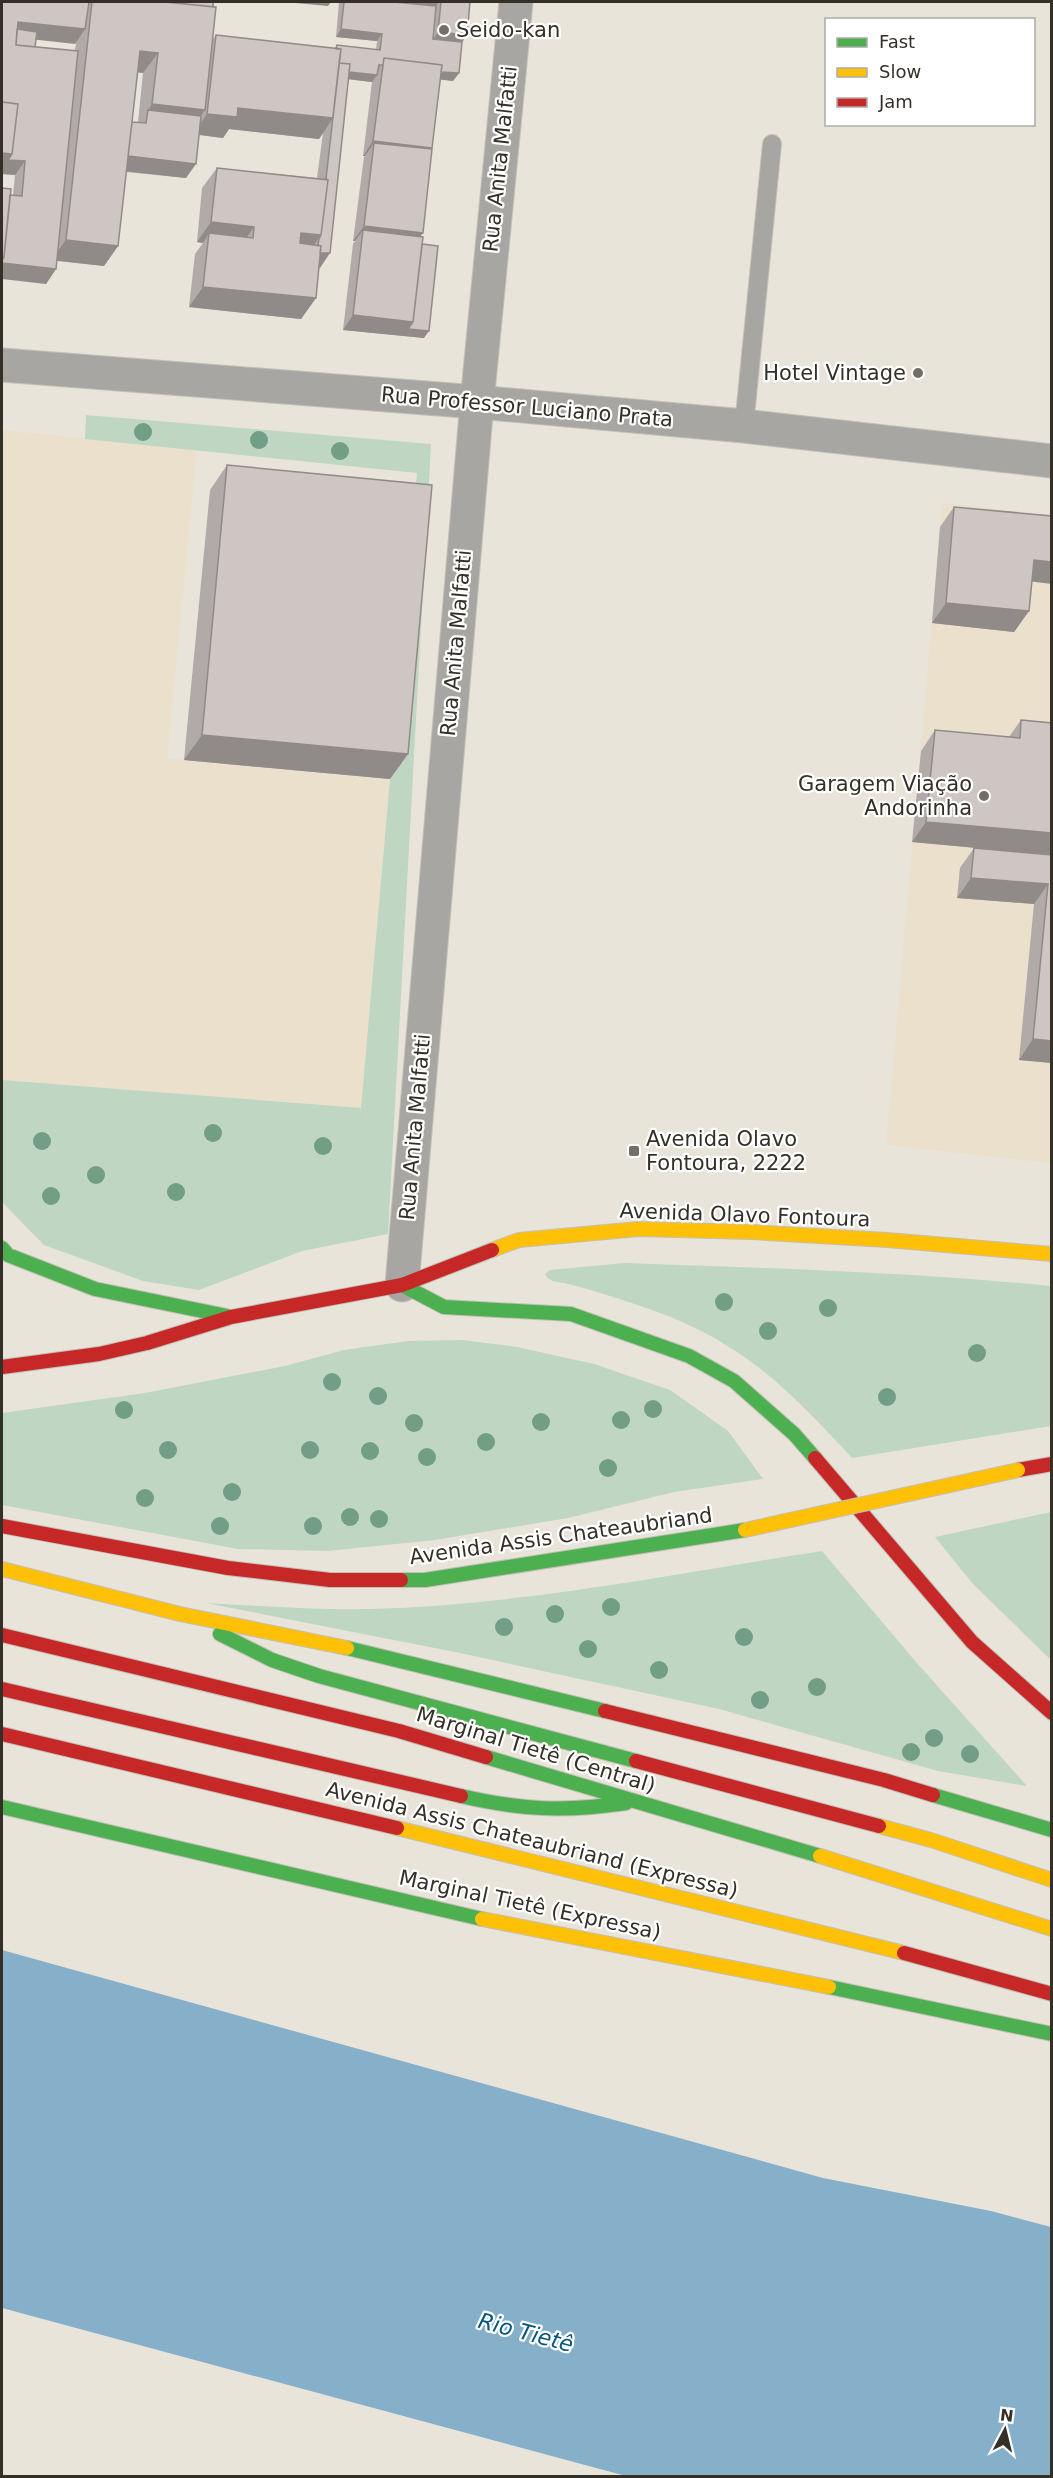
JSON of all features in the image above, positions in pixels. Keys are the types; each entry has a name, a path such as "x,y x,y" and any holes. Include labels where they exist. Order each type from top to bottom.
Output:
{"main road":[{"name":"Avenida Olavo Fontoura","path":"2,1367 99,1354 147,1343 231,1317 402,1285 519,1240 638,1229 751,1232 887,1240 1052,1254"},
{"path":"2,1248 8,1256 95,1289 231,1317"},
{"path":"402,1285 444,1307 571,1314 689,1356 734,1381 794,1434 972,1642 1052,1713"},
{"name":"Avenida Assis Chateaubriand","path":"2,1526 228,1568 330,1580 425,1580 745,1530 1052,1464"},
{"path":"2,1569 180,1614 375,1654 849,1772 1052,1830"},
{"path":"180,1614 272,1660 320,1676 931,1840 1052,1880"},
{"name":"Marginal Tietê (Central)","path":"2,1635 399,1731 922,1887 1052,1929"},
{"path":"2,1689 505,1806 548,1811 595,1809 637,1802"},
{"name":"Avenida Assis Chateaubriand (Expressa)","path":"2,1734 721,1906 881,1946 1052,1994"},
{"name":"Marginal Tietê (Expressa)","path":"2,1807 477,1918 886,1998 1052,2034"}],"street":[{"name":"Rua Anita Malfatti","path":"402,1285 477,402 516,2"},
{"name":"Rua Professor Luciano Prata","path":"2,365 477,402 744,426 1052,460"}],"lane":[{"path":"744,426 772,144"}],"shaded area":[{"path":"2,430 197,450 167,758 390,779 361,1108 2,1080"},
{"name":"Garagem Viação Andorinha","path":"942,503 1051,515 1051,1163 886,1145"}],"green space":[{"path":"86,415 431,444 388,1234 302,1251 199,1290 143,1281 44,1245 2,1202 2,1080 361,1108 417,473 85,439"},
{"path":"625,1263 892,1274 1051,1286 1051,1426 852,1458 784,1389 739,1353 713,1337 652,1310 597,1292 553,1281 545,1274 550,1270"},
{"path":"463,1340 517,1347 594,1364 670,1390 728,1431 763,1479 674,1492 568,1518 435,1540 327,1551 238,1549 2,1505 2,1413 145,1393 285,1366 344,1350 408,1341"},
{"path":"1052,1512 1051,1660 973,1584 935,1537"},
{"path":"822,1551 916,1662 1027,1786 938,1771 719,1709 460,1653 206,1603 329,1609 427,1606 540,1595"}],"water":[{"name":"Rio Tietê","path":"2,1950 823,2178 991,2211 1051,2227 1051,2476 626,2476 2,2308"}],"building":[{"path":"2,2 89,2 85,29 18,22 16,45 78,51 56,269 2,263 10,195 22,196 25,161 8,160 12,154 18,104 2,102"},
{"path":"92,2 164,2 216,7 205,110 152,104 158,53 140,51 118,246 66,240"},
{"path":"168,2 213,2 213,7"},
{"path":"344,2 394,2 436,6 433,39 462,42 459,73 441,72 442,65 384,58 383,65 379,65 377,75 349,72 350,64 339,63 341,49 336,49 337,45 380,50 382,34 341,29"},
{"path":"441,2 470,2 467,35 438,32"},
{"path":"17,29 37,32 35,47 16,45"},
{"path":"216,35 341,49 333,118 238,108 237,117 207,114"},
{"path":"384,58 442,65 432,148 373,141"},
{"path":"339,63 350,64 330,253 320,253 321,246 318,245 328,180 326,179"},
{"path":"2,102 18,104 12,154 2,153"},
{"path":"148,110 201,116 196,164 128,156 132,122 146,123"},
{"path":"374,143 432,149 423,233 364,226"},
{"path":"217,168 328,180 321,235 301,233 300,243 321,246 316,298 203,287 209,233 253,238 254,227 211,222"},
{"path":"2,188 11,189 4,257 2,257"},
{"path":"363,230 423,237 413,322 353,315"},
{"path":"422,244 438,246 429,331 408,329 413,322"},
{"path":"227,465 432,485 408,754 202,735"},
{"path":"954,507 1052,516 1052,562 1034,560 1029,611 946,603"},
{"path":"1021,720 1052,723 1052,833 926,822 935,730 1020,738"},
{"path":"974,848 1052,855 1052,1041 1033,1039 1048,884 971,878"}],"traffic: fast":[{"path":"2,1248 8,1255 95,1289 227,1316"},
{"path":"402,1285 444,1307 571,1314 689,1356 734,1381 794,1434 815,1458"},
{"path":"401,1580 425,1580 745,1530"},
{"path":"220,1634 272,1660 319,1676 636,1761"},
{"path":"347,1648 605,1711"},
{"path":"486,1757 820,1856"},
{"path":"933,1795 1052,1830"},
{"path":"461,1796 523,1807 543,1808 582,1808 626,1803"},
{"path":"2,1807 482,1919"},
{"path":"829,1987 1052,2034"}],"traffic: slow":[{"path":"492,1250 519,1240 638,1229 751,1232 887,1240 1052,1254"},
{"path":"745,1530 1018,1470"},
{"path":"2,1569 180,1614 347,1648"},
{"path":"879,1826 931,1840 1052,1880"},
{"path":"397,1828 904,1953"},
{"path":"820,1856 1052,1929"},
{"path":"482,1919 829,1987"}],"traffic: jam":[{"path":"2,1367 99,1354 147,1343 231,1317 402,1285 492,1250"},
{"path":"815,1458 972,1642 1052,1713"},
{"path":"1018,1470 1052,1464"},
{"path":"2,1526 228,1568 330,1580 401,1580"},
{"path":"2,1635 399,1731 486,1757"},
{"path":"2,1689 461,1796"},
{"path":"605,1711 884,1780 933,1795"},
{"path":"2,1734 397,1828"},
{"path":"636,1761 879,1826"},
{"path":"904,1953 1052,1994"}],"place":[{"name":"Seido-kan","path":"444,30"},
{"name":"Hotel Vintage","path":"918,373"},
{"name":"Garagem Viação Andorinha","path":"984,796"},
{"name":"Avenida Olavo Fontoura, 2222","path":"634,1151"}]}
